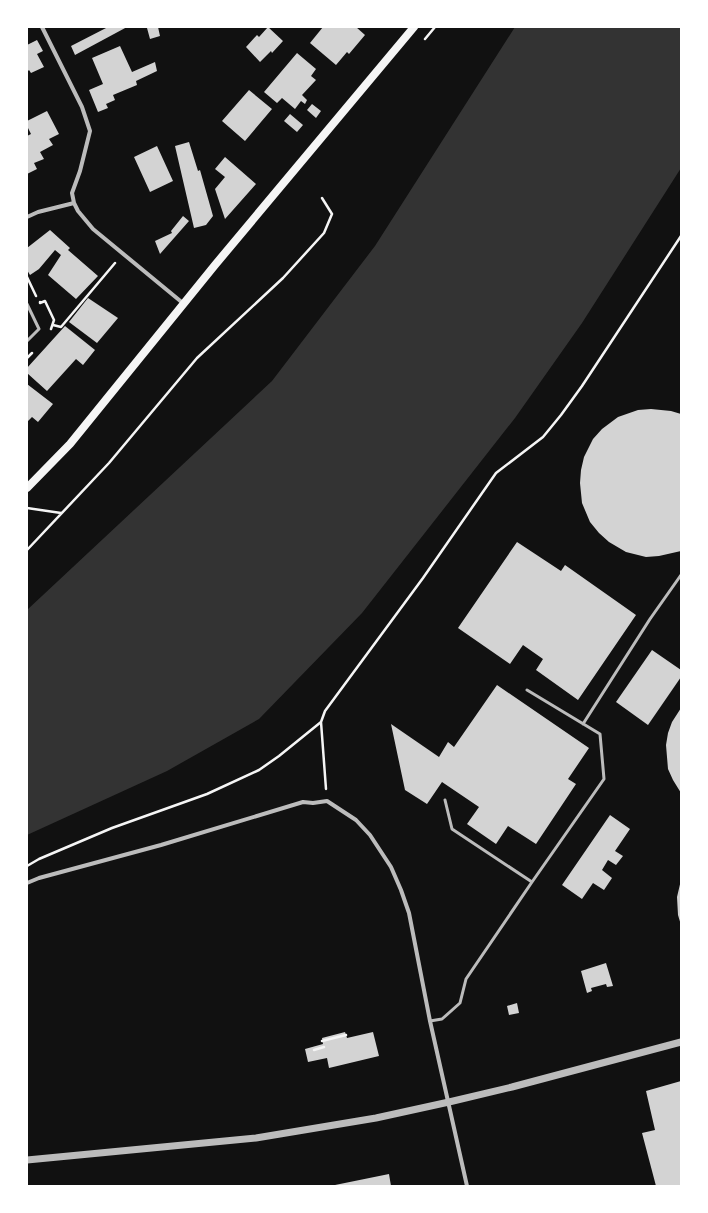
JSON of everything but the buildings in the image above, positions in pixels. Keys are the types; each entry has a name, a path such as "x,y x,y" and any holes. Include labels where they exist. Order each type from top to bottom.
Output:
{"main road":[{"path":"27,488 70,444 414,27"}],"street":[{"path":"42,27 82,107 90,131 72,193 74,203 78,211 93,229 185,304"},
{"path":"27,217 38,212 74,203"},
{"path":"27,883 39,878 161,845 303,802 313,803 327,801 356,820 370,835 392,867 409,913 430,1021 467,1186"},
{"path":"27,1160 256,1138 376,1118 449,1102 681,1042"}],"lane":[{"path":"27,304 39,329 27,341"},
{"path":"583,724 650,619 681,575"},
{"path":"430,1021 442,1019 460,1003 466,979 604,779 600,734 527,690"},
{"path":"445,800 452,828 532,882"}],"path":[{"path":"27,550 109,463 197,358 283,278 324,233 332,214 322,198"},
{"path":"327,801 321,722 325,711 423,578 496,473 543,436 562,415 681,236"},
{"path":"53,325 61,327 122,254"},
{"path":"27,508 61,513"},
{"path":"27,866 39,859 112,828 207,794 259,770 321,722"},
{"path":"322,1041 335,1040 346,1035"},
{"path":"314,1050 324,1048"}],"shaded area":[{"path":"515,27 681,27 681,168 582,323 515,418 362,613 259,719 167,771 27,835 27,610 272,381 375,246"}]}
